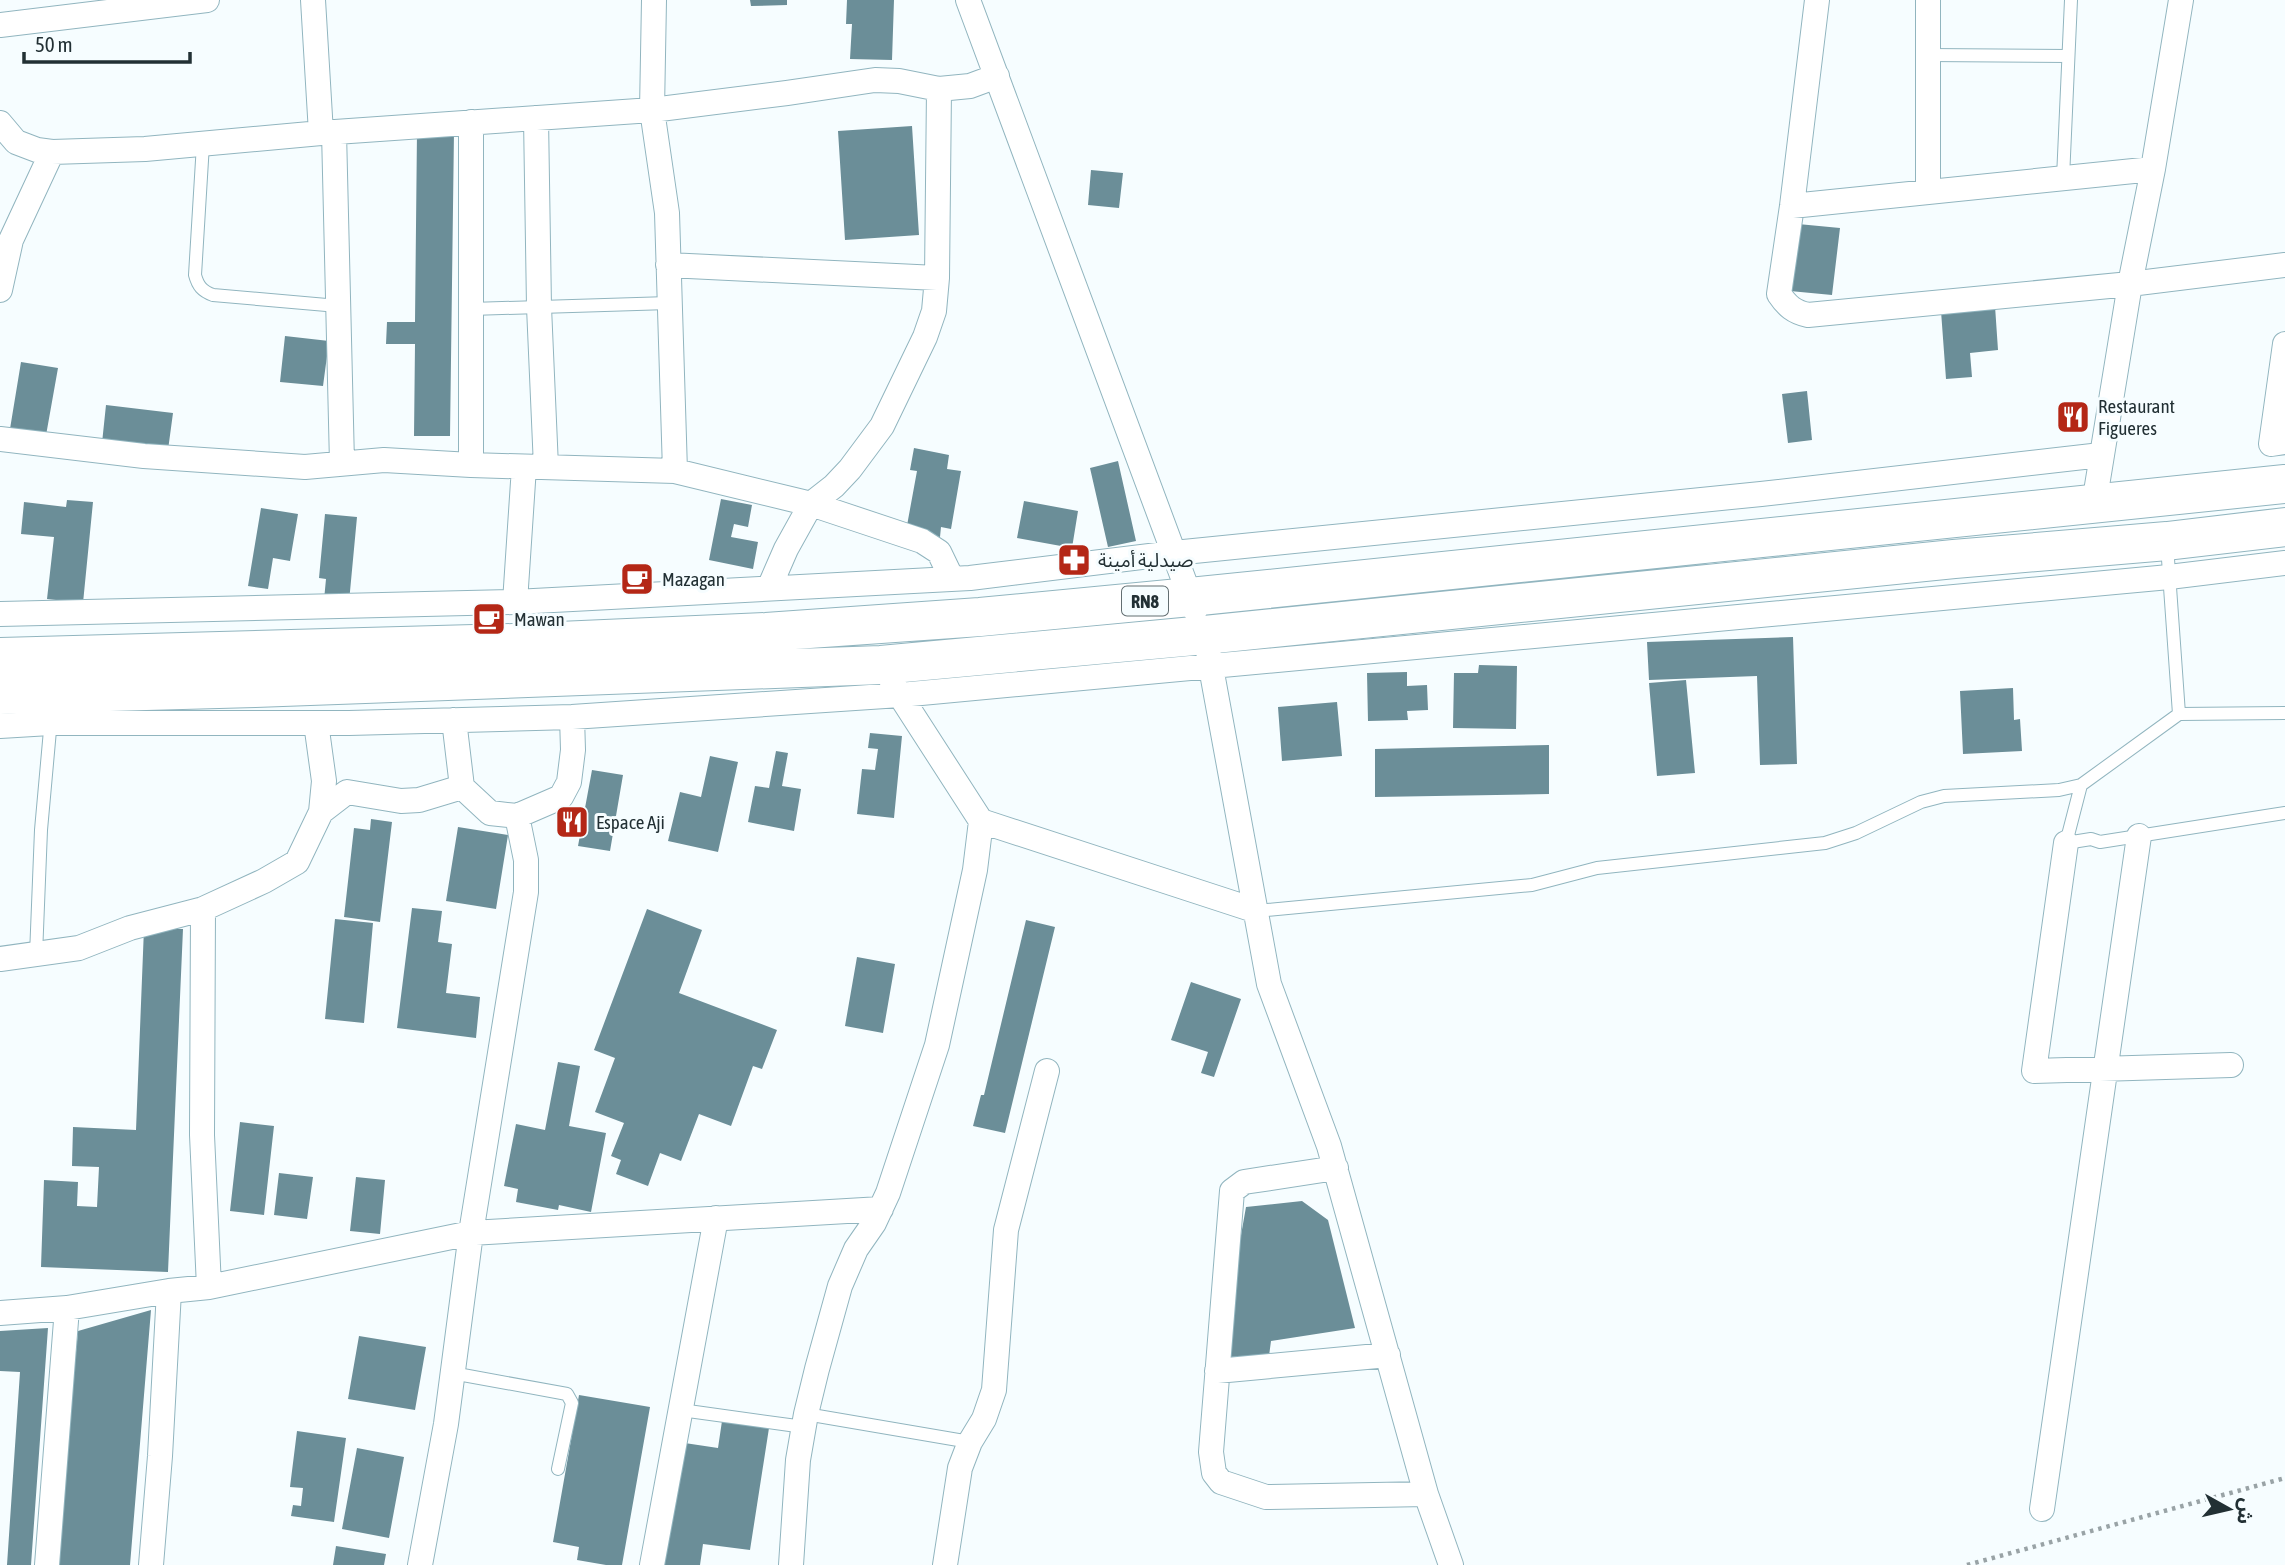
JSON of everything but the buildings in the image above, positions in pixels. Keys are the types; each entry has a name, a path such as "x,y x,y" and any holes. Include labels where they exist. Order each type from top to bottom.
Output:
{"highway":[{"name":"RN8","path":"0,657 440,646 766,632 980,617 2276,484"},
{"name":"RN8","path":"0,695 52,708 255,688 891,680 1208,651 1954,559 2168,559 2285,527"}],"street":[{"path":"0,24 207,0"},
{"path":"313,0 327,132 338,306 342,463"},
{"path":"653,0 652,110 667,213 675,471"},
{"path":"968,0 1208,651 1269,984 1336,1168 1426,1494 1451,1565"},
{"path":"1816,0 1779,294 1785,304 1795,312 1808,315 2130,284 2285,265"},
{"path":"1928,0 1928,192"},
{"path":"2094,504 2181,0"},
{"path":"0,123 16,142 37,150 52,152 145,149 327,132 652,110 875,80 899,81 939,89 970,86 997,76"},
{"path":"769,588 811,503 834,486 850,469 881,426 925,337 934,311 937,278 939,89"},
{"path":"515,602 535,467 539,307 536,118"},
{"path":"471,122 471,465"},
{"path":"0,290 11,240 52,152"},
{"path":"1792,206 2153,169"},
{"path":"668,265 937,278"},
{"path":"2276,484 2285,344"},
{"path":"0,439 144,456 305,467 384,460 675,471 811,503 922,541 939,552 951,579"},
{"path":"0,614 515,602 951,579 1174,553 1774,493 2101,455"},
{"path":"2168,559 2285,563"},
{"path":"0,726 52,708 316,723 572,717 891,680 981,821 1257,911"},
{"path":"454,720 462,787 490,813 517,816 561,797 569,782 573,750 572,717"},
{"path":"0,959 79,948 130,928 203,909 264,881 297,862 321,812 324,782 316,723"},
{"path":"321,812 347,792 401,801 419,800 462,787"},
{"path":"420,1565 446,1424 471,1233 526,892 526,860 517,816"},
{"path":"791,1565 799,1460 805,1421 840,1286 856,1249 874,1223 888,1193 937,1045 975,870 981,821"},
{"path":"2042,1509 2139,836"},
{"path":"2066,843 2034,1071 2231,1065"},
{"path":"203,909 202,1135 209,1287"},
{"path":"946,1565 960,1468 970,1442 984,1419 994,1390 1006,1230 1047,1071"},
{"path":"1336,1168 1244,1182 1232,1191 1211,1452 1214,1473 1221,1482 1265,1497 1426,1494"},
{"path":"0,1313 67,1308 209,1287 471,1233 881,1209"},
{"path":"652,1565 716,1218"},
{"path":"151,1565 169,1291"},
{"path":"47,1565 67,1308"},
{"path":"1217,1371 1388,1355"}],"lane":[{"path":"2063,178 2071,0"},
{"path":"1928,55 2068,56"},
{"path":"202,144 195,275 198,285 213,295 338,306"},
{"path":"471,309 669,303"},
{"path":"2168,559 2179,714"},
{"path":"36,956 41,830 52,708"},
{"path":"1257,911 1532,885 1597,868 1825,843 1856,833 1921,802 1944,796 2059,790 2081,785 2179,714 2285,713"},
{"path":"2081,785 2066,843 2091,839 2100,842 2285,813"},
{"path":"452,1373 567,1394 572,1403 558,1469"},
{"path":"681,1410 805,1421 970,1442"}],"path":[{"path":"1967,1565 2285,1478"}],"place":[{"name":"Restaurant Figueres","path":"2073,417"},
{"name":"صيدلية أمينة","path":"1074,560"},
{"name":"Mazagan","path":"637,579"},
{"name":"Mawan","path":"489,619"},
{"name":"Espace Aji","path":"572,822"}]}
